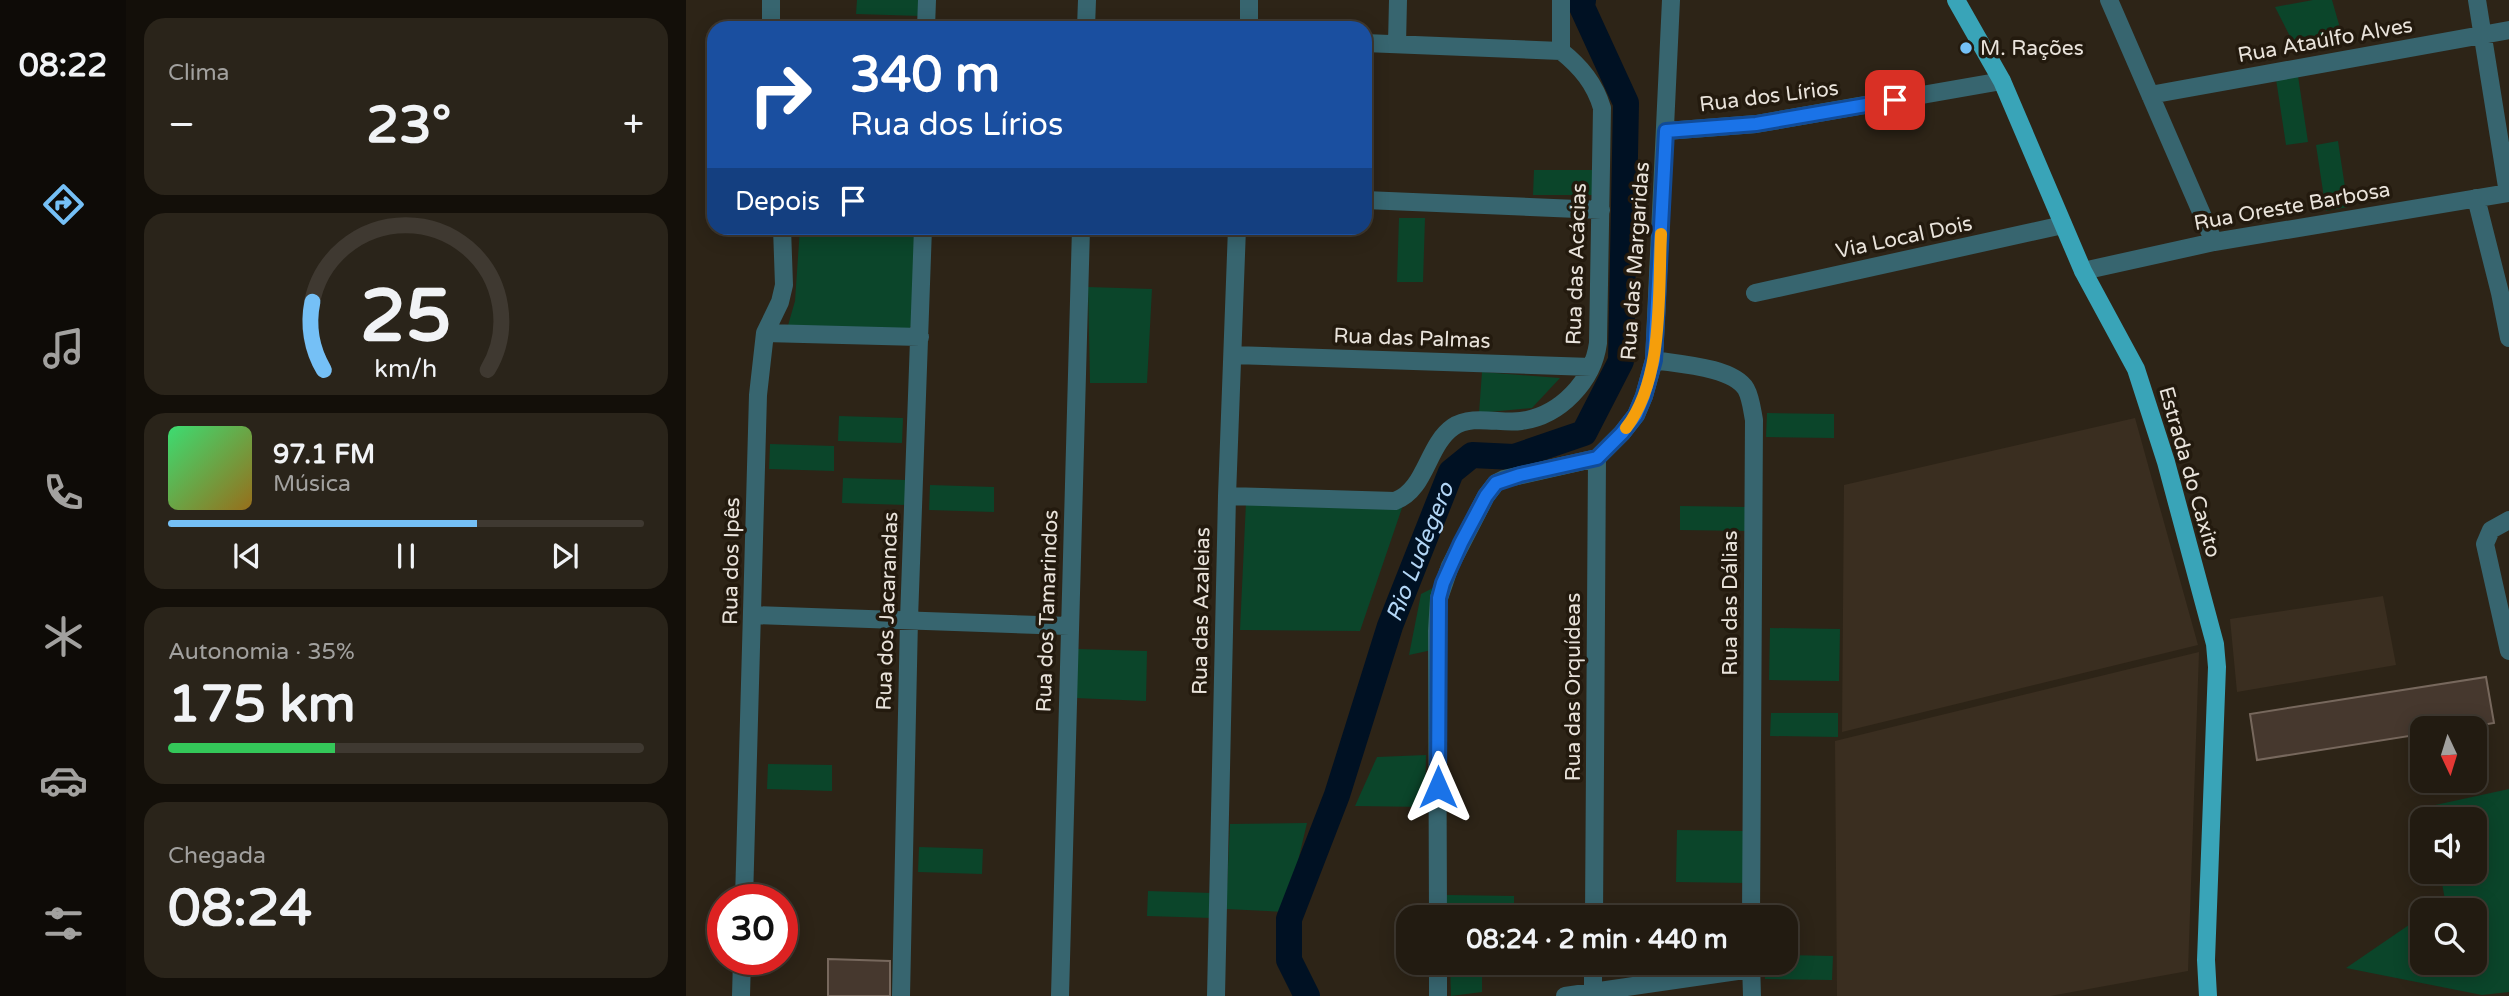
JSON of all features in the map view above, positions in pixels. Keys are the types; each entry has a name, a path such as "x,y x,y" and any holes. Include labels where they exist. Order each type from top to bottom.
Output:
{"main road":[{"name":"Estrada do Caxito","path":"1956,0 2002,81 2083,271 2136,369 2150,410 2215,644 2217,667 2206,960 2208,996"}],"street":[{"path":"771,0 771,21"},
{"path":"926,21 927,0"},
{"path":"1086,21 1087,0"},
{"path":"1249,0 1249,21"},
{"path":"1397,44 1398,0"},
{"path":"1372,43 1561,51 1561,0"},
{"name":"Rua das Margaridas","path":"1597,458 1636,415 1654,360 1671,0"},
{"path":"2109,0 2214,242"},
{"path":"2477,0 2508,193"},
{"name":"Rua Ataúlfo Alves","path":"2150,95 2509,30"},
{"name":"Rua das Acácias","path":"1227,496 1395,501 1408,494 1435,447 1452,427 1467,421 1522,421 1545,415 1562,405 1574,393 1597,353 1600,325 1602,108 1586,75 1561,51"},
{"name":"Rua dos Lírios","path":"1666,131 1756,124 2002,81"},
{"name":"Rua Oreste Barbosa","path":"2083,271 2214,242 2508,193"},
{"path":"2476,198 2505,292 2509,338"},
{"path":"1372,200 1601,210"},
{"name":"Via Local Dois","path":"1755,293 2063,225"},
{"name":"Rua dos Ipês","path":"745,884 758,395 765,333 780,302 784,285 782,235"},
{"name":"Rua dos Jacarandas","path":"901,996 909,619 923,235"},
{"name":"Rua dos Tamarindos","path":"1060,996 1081,235"},
{"name":"Rua das Azaleias","path":"1216,996 1227,496 1237,235"},
{"path":"765,333 920,337"},
{"name":"Rua das Palmas","path":"1233,355 1591,367"},
{"name":"Rua das Dálias","path":"1654,360 1709,369 1731,376 1747,390 1751,404 1754,421 1751,905"},
{"path":"1438,905 1437,631 1443,583 1480,508 1496,483 1597,458"},
{"name":"Rua das Orquídeas","path":"1594,905 1597,458"},
{"path":"2509,520 2491,530 2485,544 2509,651"},
{"path":"753,615 1069,626"},
{"path":"741,996 742,975"},
{"path":"1438,975 1438,996"},
{"path":"1593,975 1593,992"},
{"path":"1565,996 1692,975"},
{"path":"1751,975 1752,996"}],"shaded area":[{"path":"2135,418 2198,645 1842,732 1844,485"},
{"path":"2383,596 2396,665 2237,692 2230,619"},
{"path":"2199,652 2188,971 2050,996 1837,996 1835,741"}],"green space":[{"path":"857,0 921,0 921,16 856,14"},
{"path":"2313,0 2332,0 2344,42 2298,52 2275,7"},
{"path":"2298,76 2308,142 2286,145 2276,79"},
{"path":"2338,141 2348,207 2326,211 2316,145"},
{"path":"1534,170 1594,170 1593,195 1533,195"},
{"path":"1399,218 1425,218 1423,282 1397,282"},
{"path":"800,235 920,235 916,318 909,329 787,329 795,301"},
{"path":"1088,287 1152,289 1147,383 1090,383"},
{"path":"1482,372 1560,378 1532,408 1479,413"},
{"path":"1767,413 1834,414 1834,438 1766,437"},
{"path":"839,416 903,418 902,443 838,441"},
{"path":"770,444 834,446 834,471 769,469"},
{"path":"843,478 907,480 906,505 842,503"},
{"path":"930,485 994,487 994,512 929,510"},
{"path":"1246,502 1403,505 1360,631 1240,630"},
{"path":"1680,506 1748,507 1747,531 1680,530"},
{"path":"1433,588 1432,650 1409,655 1421,594"},
{"path":"1770,628 1840,629 1839,681 1769,680"},
{"path":"1077,649 1147,651 1146,701 1075,698"},
{"path":"1771,713 1838,713 1838,737 1770,736"},
{"path":"1426,755 1425,807 1355,806 1377,757"},
{"path":"768,764 832,765 832,791 767,789"},
{"path":"2509,789 2509,992 2482,995 2346,968 2410,924 2410,975 2487,975 2487,898 2445,898 2442,884 2487,884 2487,807 2426,807"},
{"path":"1307,823 1286,912 1226,909 1230,824"},
{"path":"1677,830 1748,831 1747,883 1676,882"},
{"path":"919,847 983,849 982,874 918,872"},
{"path":"1148,891 1212,893 1212,918 1147,916"},
{"path":"1447,895 1514,896 1514,905 1447,905"},
{"path":"1798,955 1833,956 1832,980 1765,979 1765,975 1798,975"},
{"path":"1450,975 1482,975 1482,992 1451,996"}],"building":[{"path":"2486,677 2494,723 2487,724 2487,716 2410,716 2410,736 2257,760 2250,714"},
{"path":"828,959 890,961 890,996 828,996"}],"waterway":[{"name":"Rio Ludegero","path":"1307,996 1289,960 1289,919 1337,795 1390,626 1451,472 1472,455 1514,457 1584,433 1621,361 1626,103 1582,7 1583,0"}],"slow traffic":[{"path":"1626,428 1636,415 1644,396 1654,360 1661,234"}],"place":[{"name":"M. Rações","path":"1966,48"}],"route":[{"path":"1438,787 1439,598 1450,566 1486,496 1496,483 1504,479 1597,458 1636,415 1644,396 1654,360 1666,131 1756,124 1895,100"}]}
